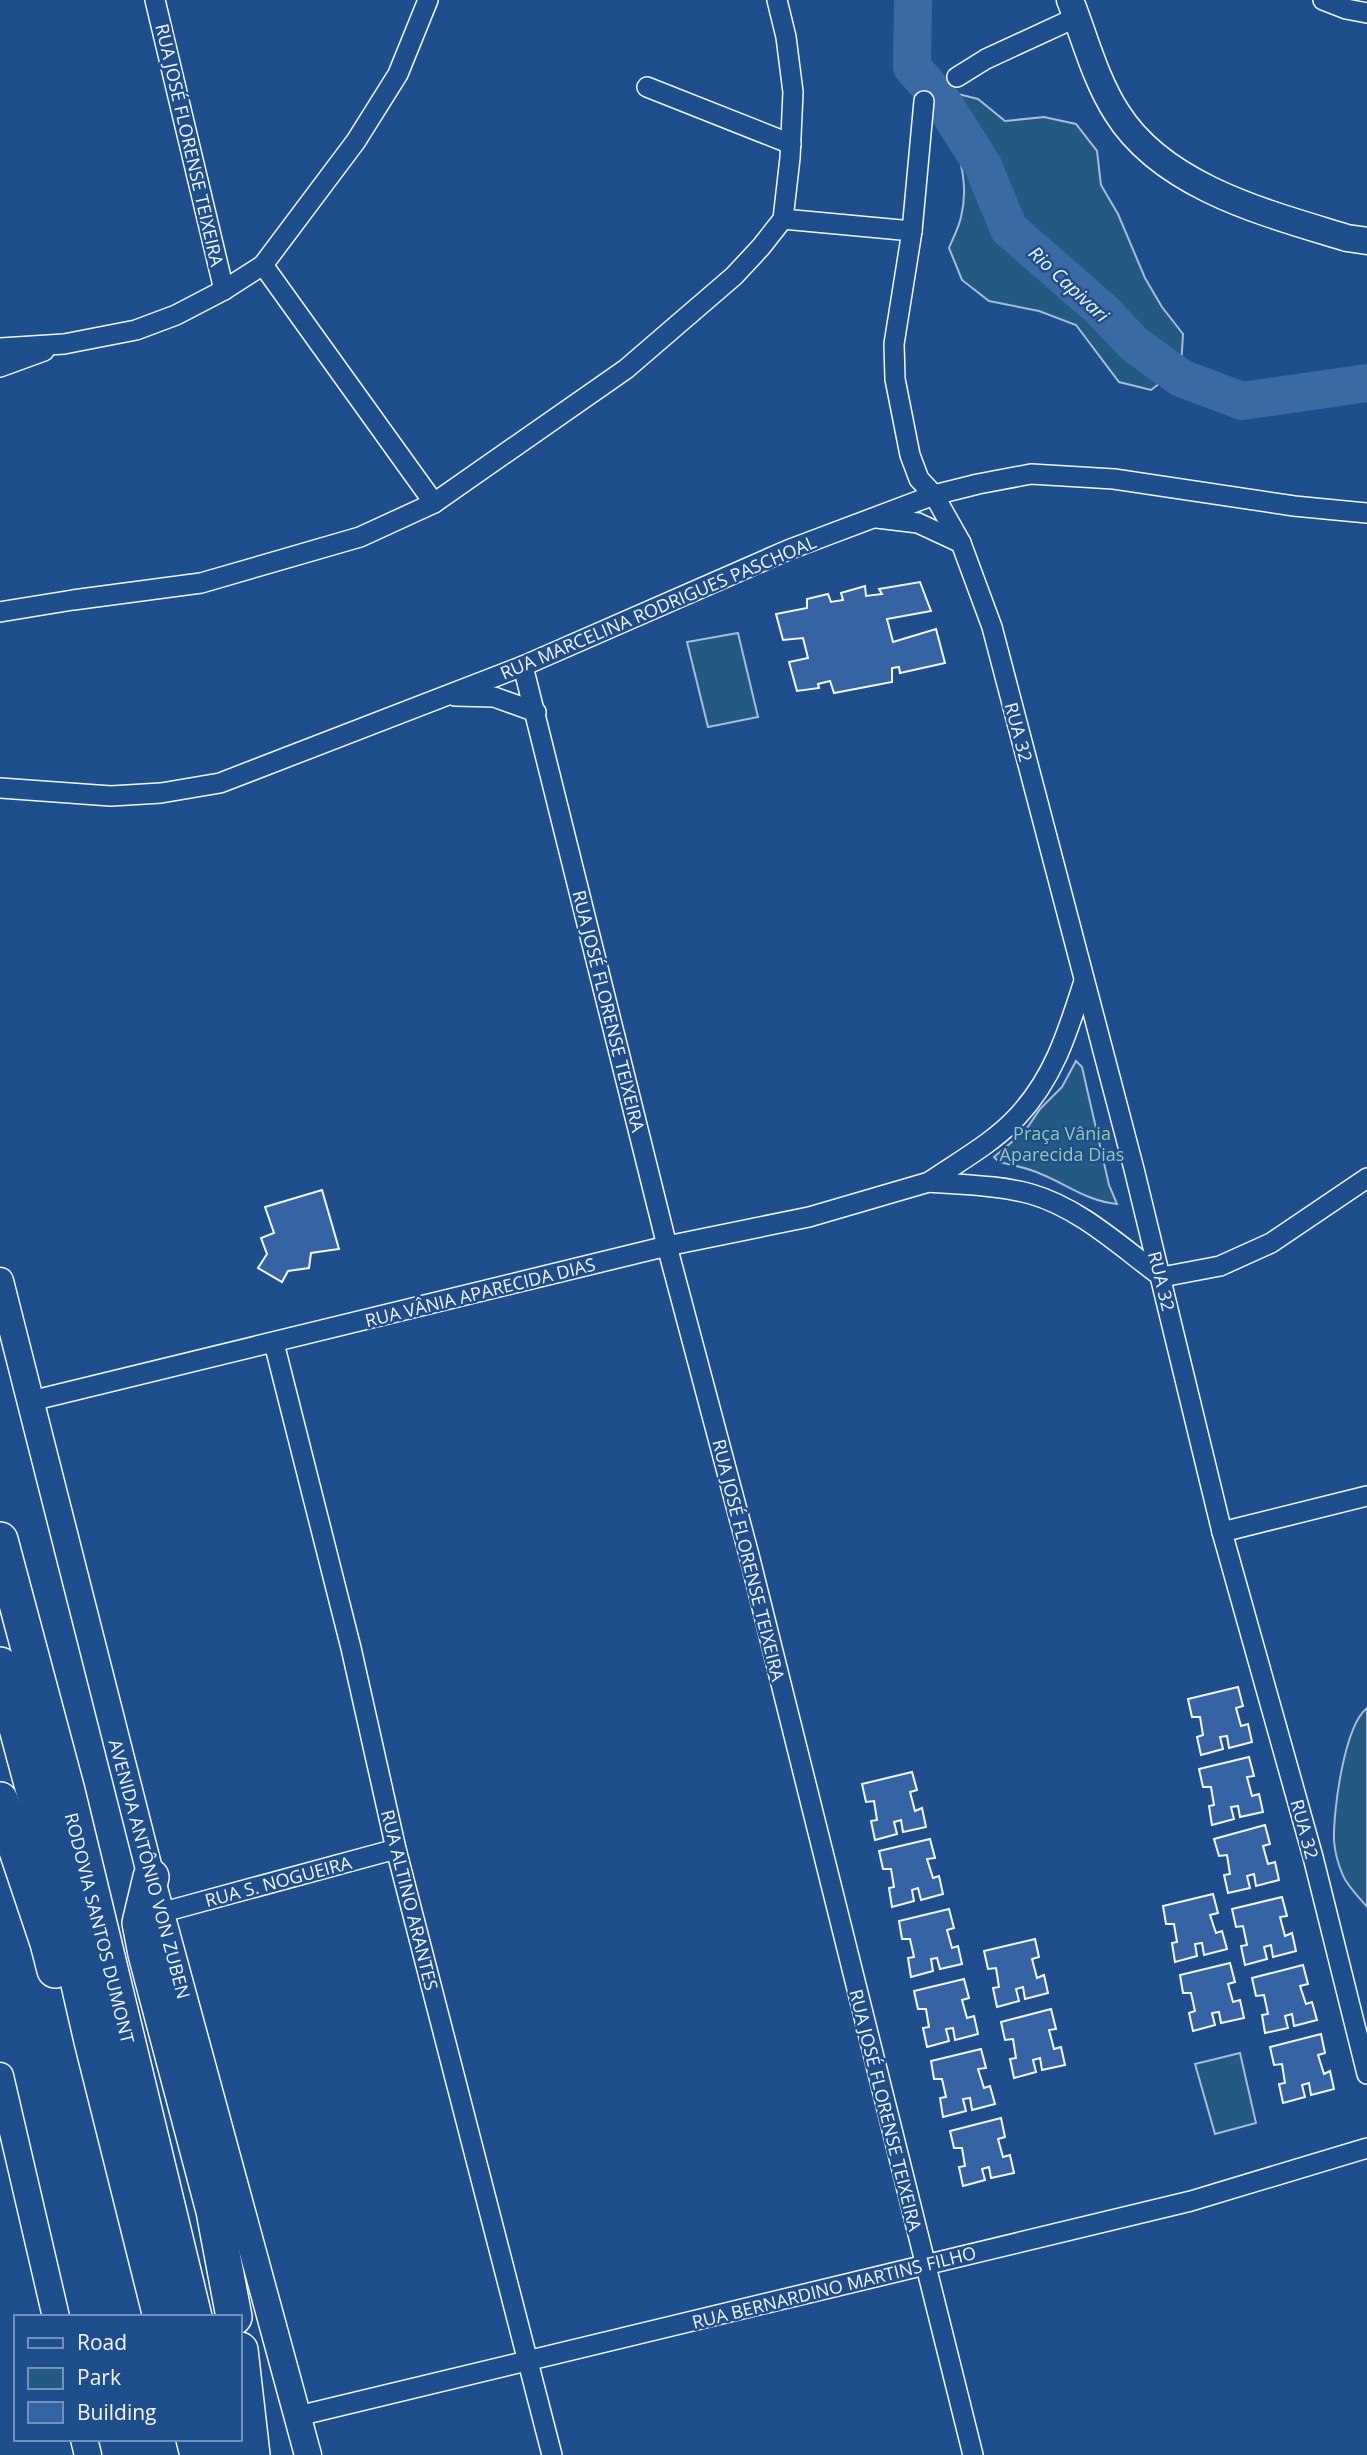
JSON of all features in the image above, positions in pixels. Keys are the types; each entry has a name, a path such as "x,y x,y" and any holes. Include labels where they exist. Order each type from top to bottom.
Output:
{"highway":[{"name":"RODOVIA SANTOS DUMONT","path":"0,1540 71,1804 194,2315"},
{"name":"RODOVIA SANTOS DUMONT","path":"0,1665 39,1810 92,2040 161,2315"},
{"path":"0,1800 48,1943 61,1997 92,2040"},
{"path":"150,1877 140,1923 214,2211 234,2315"},
{"path":"242,2368 252,2455"}],"street":[{"name":"RUA JOSÉ FLORENSE TEIXEIRA","path":"155,0 224,290"},
{"path":"0,348 64,344 136,330 176,315 224,290 263,265 363,130 398,74 428,0"},
{"path":"0,612 201,583 360,537 434,503 626,369 734,276 783,219 793,92 786,37 777,0"},
{"path":"1323,0 1346,9 1367,13"},
{"path":"957,77 1073,8 1096,71 1117,114 1134,135 1156,155 1203,187 1232,201 1347,238 1367,241"},
{"path":"647,87 790,144"},
{"name":"RUA 32","path":"924,101 912,231 894,344 895,379 909,455 919,479 934,495 961,543 992,627 1162,1277 1222,1532 1313,1857 1367,2074"},
{"path":"783,219 912,231"},
{"path":"263,265 434,503"},
{"path":"0,367 64,344"},
{"name":"RUA MARCELINA RODRIGUES PASCHOAL","path":"0,788 111,796 162,793 220,783 523,666 788,550 934,495 978,484 1031,474 1114,480 1294,506 1367,513"},
{"name":"RUA MARCELINA RODRIGUES PASCHOAL","path":"873,517 918,523 961,543"},
{"name":"RUA JOSÉ FLORENSE TEIXEIRA","path":"523,666 667,1246 749,1555 973,2455"},
{"name":"RUA MARCELINA RODRIGUES PASCHOAL","path":"443,697 494,697 536,712"},
{"name":"RUA VÂNIA APARECIDA DIAS","path":"31,1401 667,1246 810,1217 929,1182 1016,1118 1045,1082 1063,1046 1084,980"},
{"path":"1162,1277 1220,1266 1271,1243 1367,1178"},
{"name":"RUA VÂNIA APARECIDA DIAS","path":"929,1182 1030,1194 1065,1207 1162,1277"},
{"name":"AVENIDA ANTÔNIO VON ZUBEN","path":"0,1281 150,1877 308,2455"},
{"name":"RUA ALTINO ARANTES","path":"274,1343 351,1648 396,1849 552,2455"},
{"path":"1222,1532 1367,1496"},
{"name":"RUA S. NOGUEIRA","path":"160,1913 396,1849"},
{"path":"0,2076 56,2315"},
{"name":"RUA BERNARDINO MARTINS FILHO","path":"298,2416 1191,2201 1367,2148"}],"green space":[{"path":"946,91 978,99 1005,121 1044,117 1076,124 1097,151 1101,185 1118,214 1145,278 1162,307 1183,334 1181,367 1151,390 1119,382 1076,325 1039,311 989,301 962,280 949,248 960,221 964,201 962,169 947,124 932,96"},
{"path":"738,633 758,717 708,727 687,642"},
{"name":"Praça Vânia Aparecida Dias","path":"1076,1061 1082,1067 1109,1185 1117,1204 1087,1196 1036,1172 999,1162 994,1157 1025,1131 1040,1109 1062,1087"},
{"path":"1367,1708 1367,1907 1344,1877 1334,1841 1341,1770 1352,1732"},
{"path":"1240,2053 1256,2123 1215,2134 1195,2064"}],"building":[{"path":"920,582 931,611 887,619 893,642 936,629 945,663 900,673 899,667 892,668 892,682 834,693 830,681 818,684 819,688 797,691 789,662 808,658 803,638 783,640 776,614 807,608 807,599 828,594 831,602 843,600 841,593 865,586 866,596 882,594 879,589"},
{"path":"322,1190 339,1249 311,1253 309,1268 288,1271 282,1282 258,1268 267,1254 261,1238 274,1233 265,1207"},
{"path":"1238,1687 1243,1706 1236,1708 1241,1726 1248,1724 1252,1742 1229,1748 1227,1736 1220,1737 1223,1749 1201,1755 1197,1737 1203,1735 1200,1717 1192,1717 1188,1699"},
{"path":"1249,1757 1254,1776 1247,1777 1252,1796 1259,1794 1263,1812 1240,1817 1238,1806 1231,1807 1234,1819 1212,1825 1209,1806 1214,1805 1211,1787 1203,1787 1199,1769"},
{"path":"912,1772 917,1790 910,1792 915,1811 922,1808 926,1827 903,1832 901,1820 894,1822 897,1834 875,1840 871,1821 877,1820 874,1801 866,1802 862,1784"},
{"path":"1265,1825 1270,1844 1263,1846 1268,1864 1275,1862 1279,1880 1256,1886 1254,1874 1247,1876 1250,1888 1228,1893 1224,1875 1230,1874 1227,1855 1219,1856 1214,1839"},
{"path":"930,1839 935,1858 927,1859 933,1878 939,1876 943,1894 921,1900 918,1888 912,1890 914,1901 892,1907 889,1888 894,1887 891,1869 883,1869 879,1851"},
{"path":"1213,1894 1218,1913 1210,1915 1216,1933 1222,1931 1227,1949 1204,1955 1202,1943 1195,1944 1197,1956 1175,1962 1172,1943 1177,1942 1174,1924 1166,1924 1163,1906"},
{"path":"1282,1897 1287,1916 1280,1917 1285,1936 1292,1933 1296,1951 1273,1957 1271,1945 1264,1947 1267,1959 1245,1965 1241,1946 1247,1945 1243,1926 1236,1927 1232,1909"},
{"path":"949,1909 954,1928 947,1930 952,1948 958,1946 962,1964 940,1969 937,1958 931,1959 933,1971 911,1977 908,1958 914,1957 910,1939 902,1939 899,1921"},
{"path":"1035,1939 1039,1957 1032,1959 1037,1978 1044,1975 1048,1993 1025,1999 1023,1987 1016,1989 1019,2001 997,2007 993,1988 999,1987 996,1968 988,1969 984,1951"},
{"path":"1230,1963 1235,1982 1228,1984 1233,2002 1240,2000 1244,2018 1221,2023 1219,2012 1212,2013 1215,2025 1193,2031 1189,2013 1195,2011 1191,1993 1183,1993 1180,1975"},
{"path":"1303,1965 1308,1984 1300,1986 1306,2004 1312,2002 1317,2020 1294,2026 1292,2014 1285,2016 1288,2028 1265,2033 1262,2015 1268,2014 1264,1995 1256,1996 1252,1978"},
{"path":"964,1979 969,1998 962,2000 967,2018 974,2016 978,2034 955,2040 953,2028 946,2029 949,2041 927,2047 923,2028 929,2027 926,2009 918,2009 914,1991"},
{"path":"1051,2009 1056,2029 1049,2030 1054,2049 1061,2047 1065,2065 1042,2070 1040,2058 1033,2060 1036,2072 1014,2078 1010,2059 1016,2058 1013,2039 1005,2040 1001,2022"},
{"path":"1321,2034 1325,2053 1318,2055 1324,2074 1330,2071 1334,2089 1311,2095 1309,2083 1302,2085 1305,2097 1283,2103 1279,2084 1285,2083 1282,2064 1274,2065 1270,2047"},
{"path":"981,2049 986,2068 978,2069 984,2088 990,2086 995,2104 972,2110 970,2098 963,2099 966,2111 943,2117 940,2098 946,2097 942,2079 934,2079 931,2061"},
{"path":"1001,2118 1005,2137 998,2139 1003,2157 1010,2155 1014,2173 991,2178 989,2167 982,2169 985,2180 963,2186 959,2167 965,2166 962,2148 954,2148 950,2131"}],"waterway":[{"name":"Rio Capivari","path":"913,0 912,67 942,101 983,166 1009,229 1102,310 1134,344 1181,378 1242,401 1367,383"}]}
